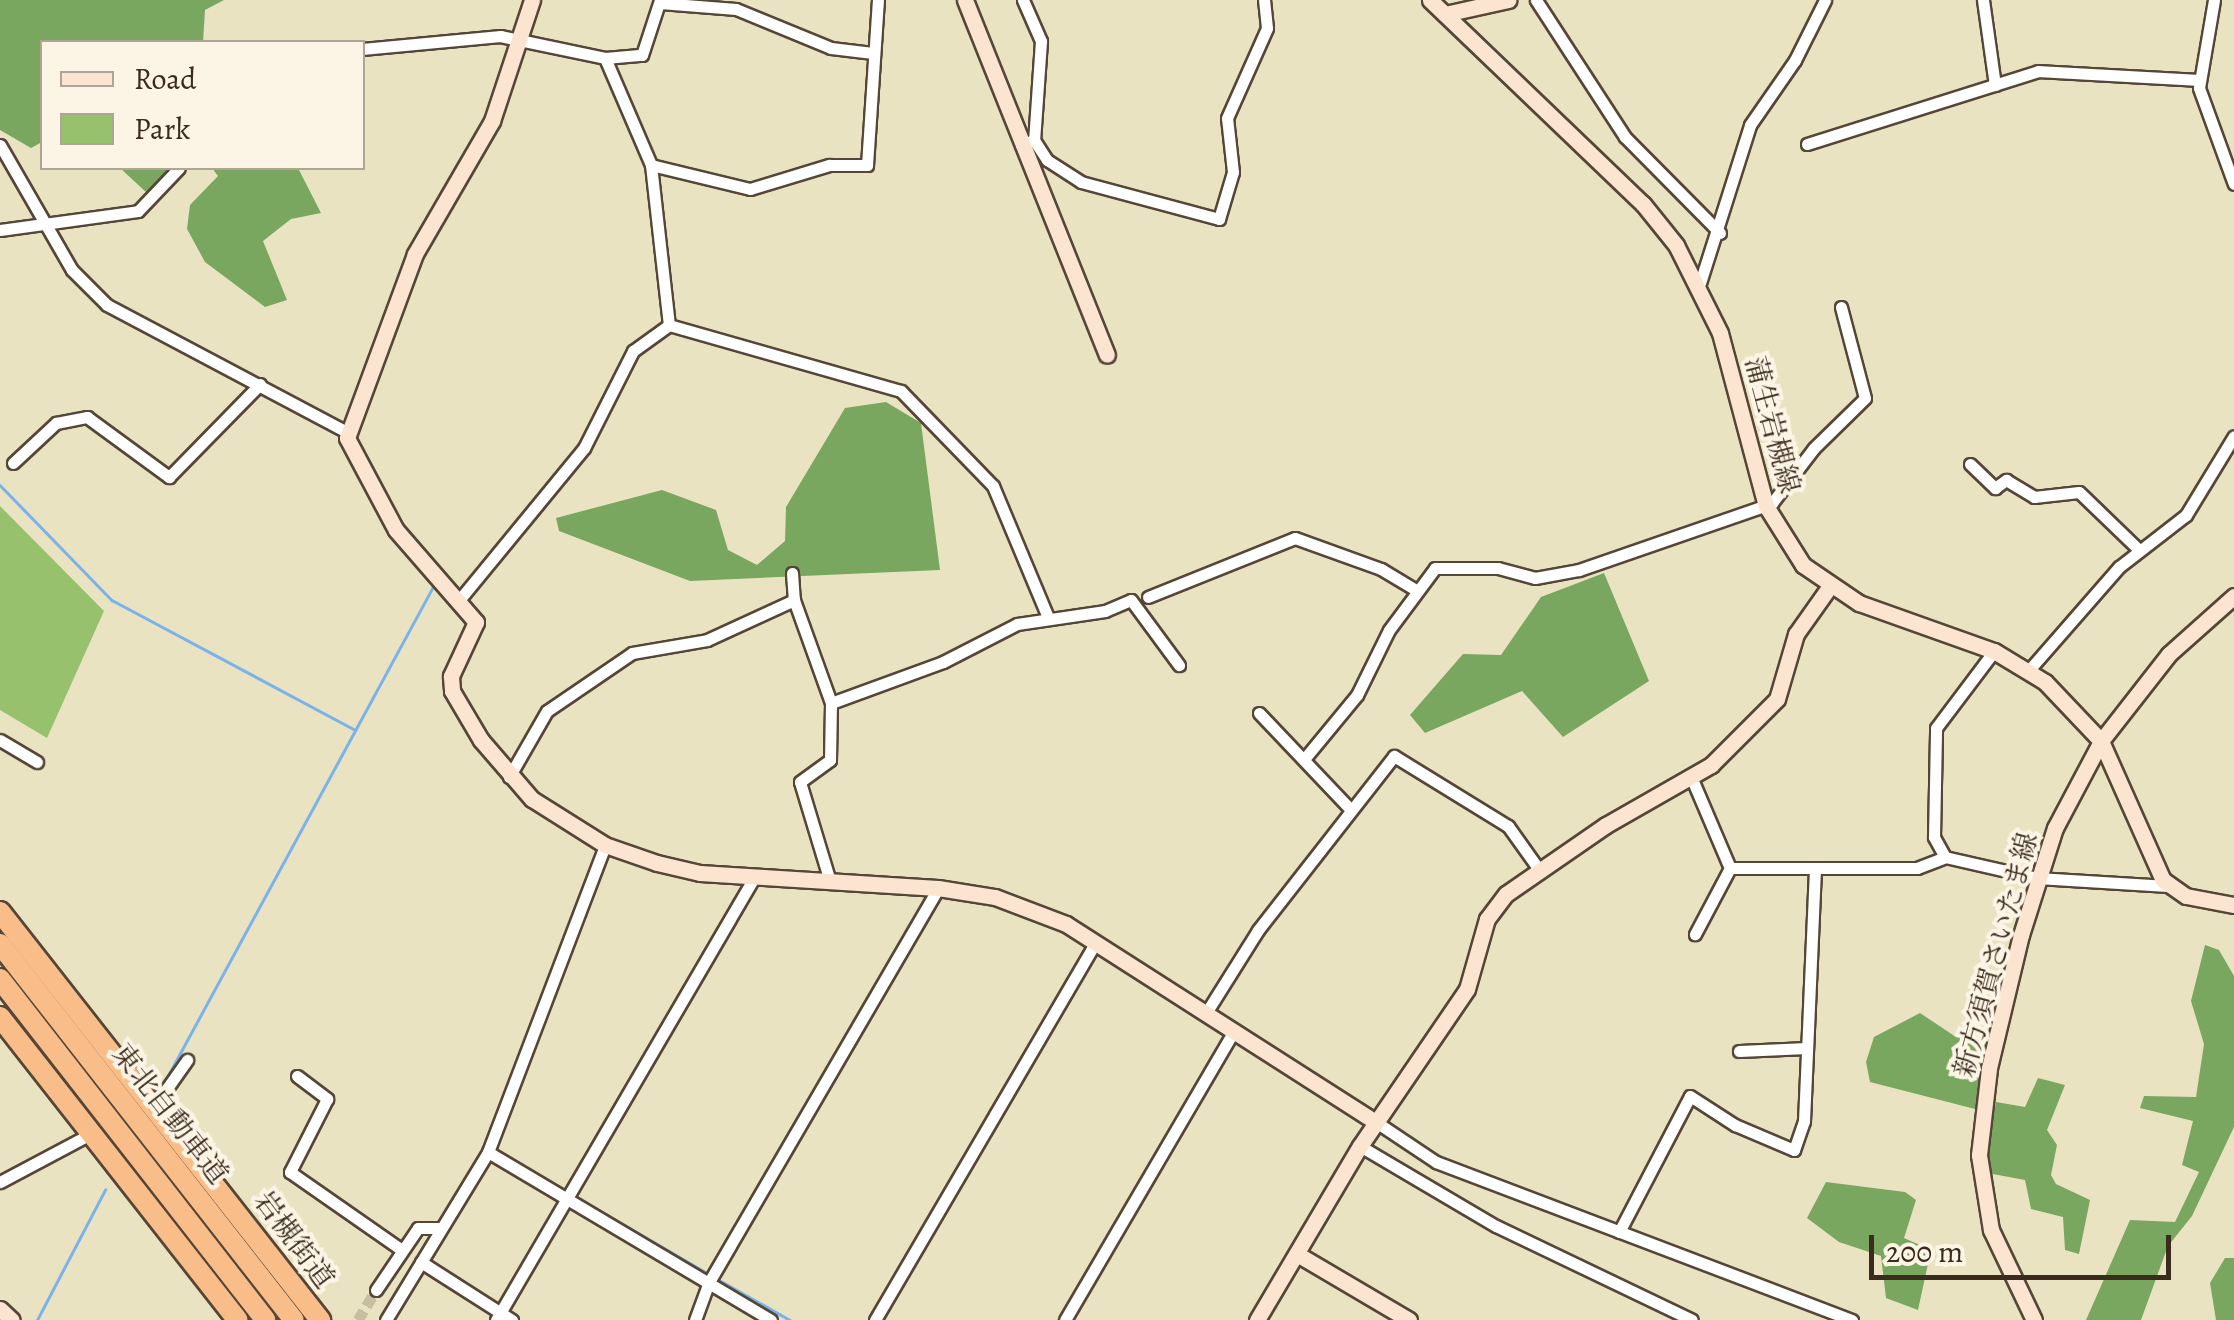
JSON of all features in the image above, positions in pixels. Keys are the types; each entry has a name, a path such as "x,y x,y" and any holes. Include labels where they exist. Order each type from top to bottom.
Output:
{"highway":[{"name":"岩槻街道","path":"0,912 156,1104 320,1320"},
{"name":"東北自動車道","path":"0,944 294,1320"},
{"name":"東北自動車道","path":"0,979 265,1320"},
{"path":"0,1017 238,1320"}],"street":[{"path":"347,432 416,254 492,121 532,0"},
{"path":"873,53 878,0"},
{"path":"964,0 1028,143 1107,355"},
{"path":"1022,0 1041,40 1028,143"},
{"path":"1028,143 1081,182 1219,218 1233,172 1227,118 1267,28 1264,0"},
{"name":"蒲生岩槻線","path":"1430,0 1643,204 1700,284 1727,353 1766,506 1792,552 1830,586 1994,651 2028,670 2101,741 2168,886"},
{"path":"1445,14 1508,0"},
{"path":"1536,0 1634,148 1720,234"},
{"path":"1700,284 1720,234 1750,125 1825,0"},
{"path":"1983,0 1994,85"},
{"path":"2214,0 2199,80 2234,184"},
{"path":"365,48 520,39 605,58 646,53 660,2 736,9 830,48 878,54 867,165 829,165 789,182 750,188 651,165"},
{"path":"605,58 651,165 669,325"},
{"path":"1807,144 2038,71 2199,80"},
{"path":"0,146 72,270 107,304 347,432 396,530 460,599 476,632 451,676 452,691 510,777 532,800 605,845 700,874 828,878 995,897 1096,942 1436,1162 1852,1320"},
{"path":"0,230 47,227 138,212 178,170"},
{"path":"1306,758 1357,696 1416,590 1435,568 1498,568 1534,578 1579,570 1766,506 1864,398 1844,340 1841,307"},
{"path":"460,599 584,448 633,351 669,325"},
{"path":"669,325 901,391 993,486 1047,615"},
{"path":"13,463 56,423 87,417 169,477 260,384"},
{"path":"2028,670 2140,550 2186,515 2234,436"},
{"path":"1970,464 1996,488 2006,480 2034,497 2079,492 2140,550"},
{"path":"1148,597 1295,538 1382,569 1416,590"},
{"path":"792,574 794,600 831,703 830,760 800,782 828,878"},
{"path":"1258,1320 1360,1146 1467,989 1488,919 1538,868 1692,779 1777,699 1796,634 1830,586"},
{"name":"新方須賀さいたま線","path":"2034,1320 1992,1230 1979,1142 1989,1068 2037,878 2101,741 2169,654 2234,596"},
{"path":"510,777 547,711 632,652 707,640 794,600"},
{"path":"831,703 1047,615 1106,610 1131,600 1179,666"},
{"path":"1945,857 1934,837 1936,728 1994,651"},
{"path":"1259,713 1306,758 1349,808"},
{"path":"0,740 36,762"},
{"path":"1206,1013 1258,930 1349,808 1394,756 1508,826 1538,868"},
{"path":"1692,779 1730,868"},
{"path":"386,1320 488,1152 605,845"},
{"path":"1730,868 1917,868 1945,857 2037,878 2168,886 2186,896 2234,906"},
{"path":"1695,934 1730,868"},
{"path":"1619,1232 1690,1096 1794,1150 1804,1120 1815,870"},
{"path":"421,1262 503,1318 568,1197 755,876"},
{"path":"694,1320 709,1282 938,888"},
{"path":"875,1320 1096,942"},
{"path":"1066,1320 1234,1031"},
{"path":"1739,1051 1807,1048"},
{"path":"156,1104 187,1060"},
{"path":"297,1076 327,1099 290,1172 402,1250"},
{"path":"0,1182 93,1133"},
{"path":"1360,1146 1496,1226 1692,1320"},
{"path":"488,1152 772,1320"},
{"path":"376,1290 418,1228 440,1228"},
{"path":"1296,1254 1409,1320"},
{"path":"0,1309 12,1320"}],"green space":[{"path":"0,0 224,0 205,10 203,40 40,40 40,143 31,148 0,130"},
{"path":"122,170 167,170 147,193"},
{"path":"214,170 299,170 321,213 291,219 263,241 287,300 265,307 205,262 187,229 190,205 218,176"},
{"path":"886,402 921,423 940,570 690,581 559,531 556,518 662,490 716,510 728,550 757,565 785,541 786,507 845,408"},
{"path":"0,506 104,611 47,738 0,710"},
{"path":"1604,573 1649,681 1563,737 1522,691 1425,733 1410,715 1463,654 1501,655 1541,597"},
{"path":"2205,945 2219,950 2234,976 2234,1127 2192,1216 2168,1246 2141,1320 2086,1320 2130,1220 2175,1222 2199,1172 2182,1165 2193,1121 2140,1108 2144,1096 2196,1097 2204,1044 2191,1001"},
{"path":"1920,1013 1956,1037 1992,1045 1975,1109 1870,1082 1866,1062 1874,1037"},
{"path":"2038,1078 2065,1085 2047,1130 2057,1145 2051,1175 2056,1184 2090,1200 2079,1254 2065,1250 2063,1217 2031,1209 2025,1180 1982,1172 1996,1102 2025,1107"},
{"path":"1826,1182 1905,1192 1916,1200 1904,1238 1931,1250 1918,1310 1886,1298 1881,1256 1839,1242 1807,1218"},
{"path":"2225,1258 2234,1258 2234,1320 2216,1320 2210,1283"}],"waterway":[{"path":"0,485 112,600 355,730"},
{"path":"165,1081 435,583"},
{"path":"515,1162 565,1190"},
{"path":"37,1320 105,1190"},
{"path":"576,1197 707,1273"},
{"path":"714,1277 790,1320"}],"tunnel":[{"path":"358,1320 376,1290"}]}
